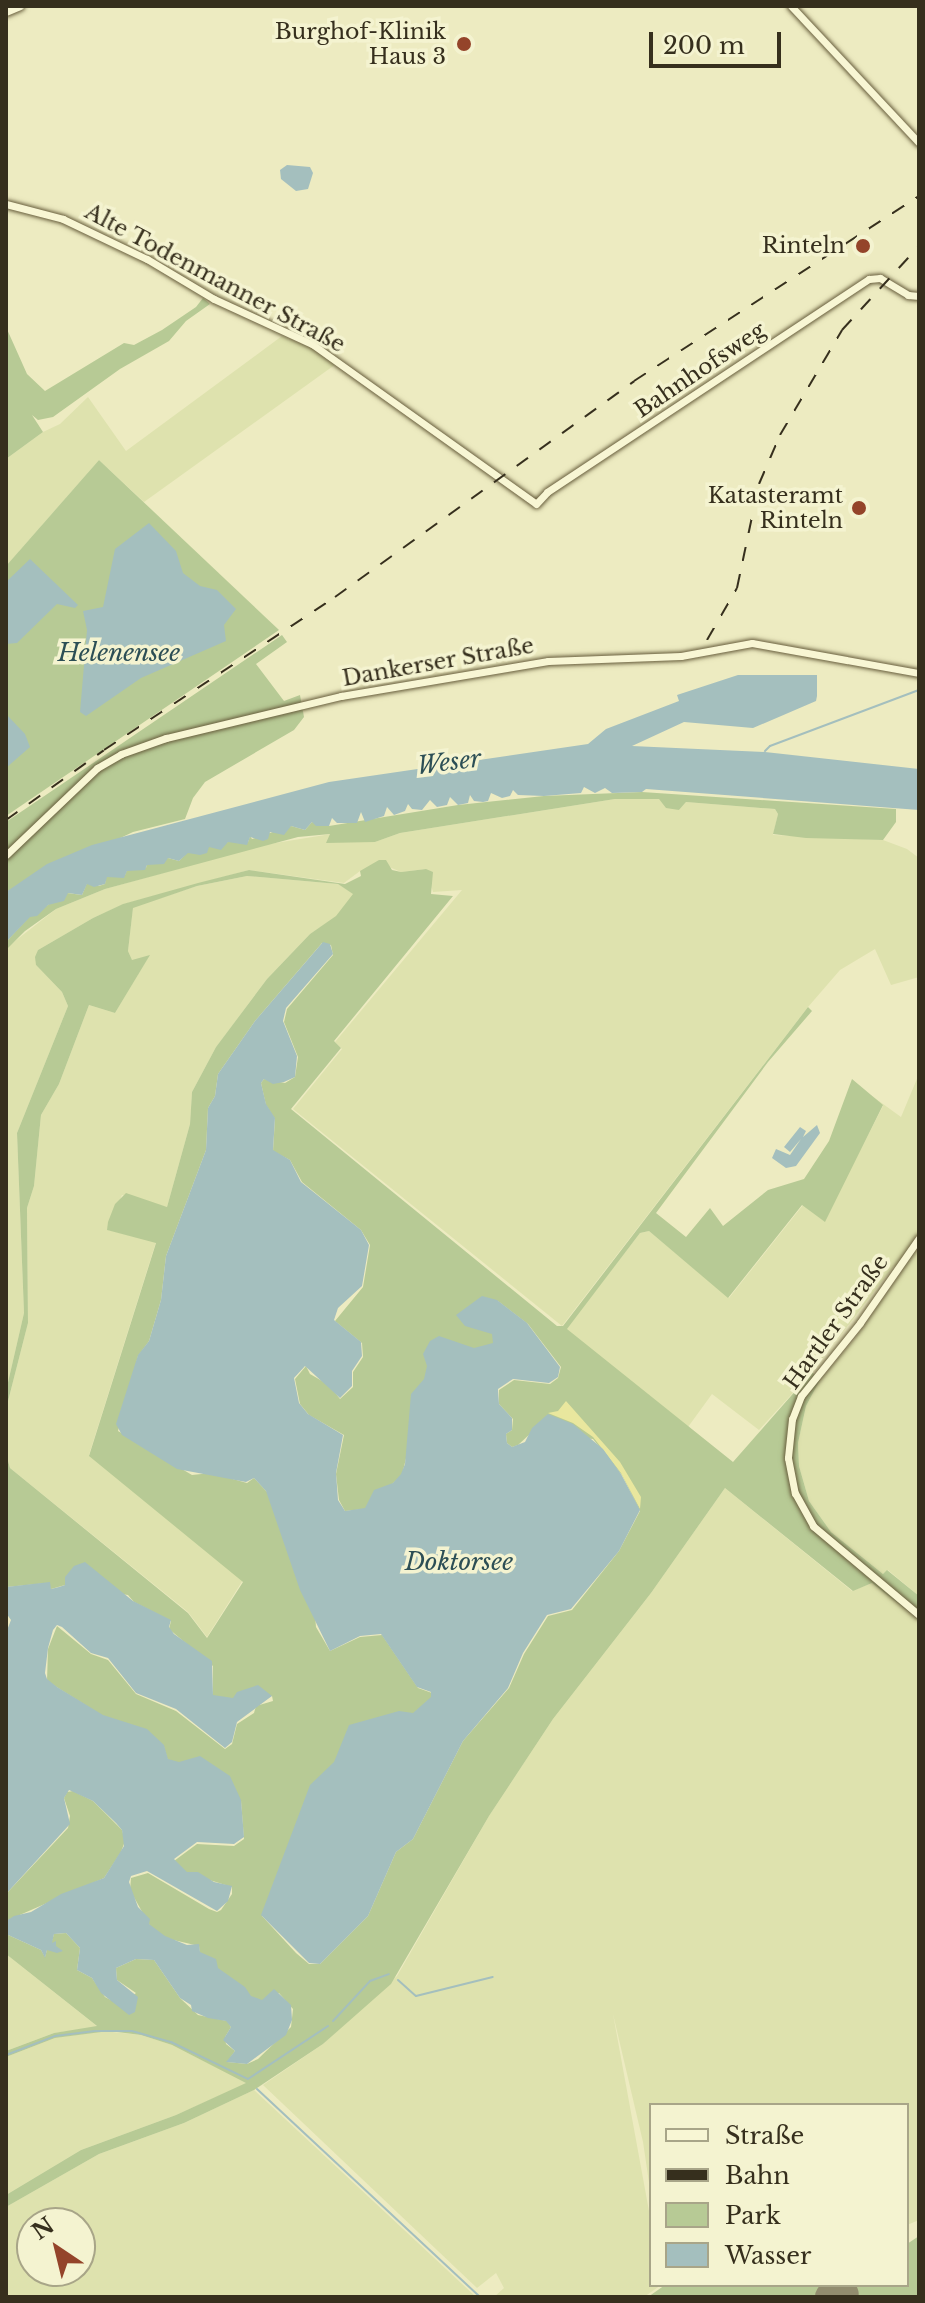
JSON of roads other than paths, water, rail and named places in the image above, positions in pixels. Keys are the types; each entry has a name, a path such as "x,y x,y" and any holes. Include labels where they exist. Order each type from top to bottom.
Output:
{"main road":[{"path":"791,6 919,143"},
{"path":"6,12 18,7"},
{"name":"Alte Todenmanner Straße","path":"6,204 63,219 147,259 214,299 312,344 536,504"},
{"name":"Bahnhofsweg","path":"536,504 547,492 858,285 872,278 887,282 908,295 919,296"},
{"name":"Dankerser Straße","path":"6,855 97,768 121,754 166,738 341,696 557,660 681,656 752,643 919,673"},
{"name":"Hartler Straße","path":"919,1238 860,1323 801,1396 792,1419 788,1458 795,1493 813,1526 836,1549 919,1615"}],"water":[{"path":"287,165 310,167 313,173 308,189 296,191 281,179 280,170"},
{"name":"Helenensee","path":"149,523 176,551 183,573 200,586 217,590 236,609 224,625 226,641 141,678 86,716 80,712 87,630 83,611 103,607 115,549"},
{"name":"Helenensee","path":"30,559 78,605 75,608 57,604 17,643 6,644 6,582"},
{"path":"738,675 817,675 816,701 753,728 684,722 632,746 765,752 919,769 919,810 646,789 642,792 612,793 605,788 595,793 584,787 581,793 544,796 518,795 513,790 510,796 502,798 491,793 488,801 483,802 474,801 470,795 468,803 458,805 450,797 447,805 437,807 430,800 422,810 412,809 408,804 405,811 394,815 387,807 384,816 365,822 361,812 357,823 337,823 332,818 329,826 316,826 312,822 305,830 291,826 284,835 270,832 268,839 263,841 250,837 247,845 228,842 221,850 209,847 207,853 188,853 179,861 168,858 164,864 127,871 124,878 107,877 105,884 94,887 87,884 82,895 68,893 64,901 48,905 37,916 30,917 6,942 6,892 47,864 92,845 329,782 588,744 606,729 679,701 677,695"},
{"path":"6,714 25,734 30,747 6,768"},
{"name":"Doktorsee","path":"323,942 330,944 333,954 286,1008 283,1021 297,1056 295,1077 273,1084 264,1079 261,1083 266,1104 275,1118 273,1150 290,1160 301,1182 361,1230 369,1245 362,1286 338,1308 334,1320 361,1342 362,1356 352,1371 352,1386 340,1398 305,1366 294,1378 299,1403 308,1414 343,1435 336,1473 338,1500 345,1511 365,1508 374,1490 393,1483 401,1474 405,1464 411,1394 424,1379 427,1366 423,1354 430,1341 439,1336 474,1348 493,1343 492,1334 465,1326 456,1315 482,1296 497,1300 527,1323 560,1367 558,1377 549,1383 513,1379 498,1389 499,1404 512,1418 512,1430 506,1434 507,1443 512,1447 525,1442 532,1428 548,1414 573,1424 603,1449 621,1474 640,1510 619,1551 571,1609 547,1615 523,1653 508,1688 463,1741 413,1839 396,1852 368,1916 320,1964 309,1963 261,1915 310,1785 334,1762 349,1725 399,1711 413,1713 431,1697 431,1692 417,1687 381,1634 360,1636 330,1651 300,1590 266,1491 254,1478 246,1482 177,1469 122,1435 116,1424 138,1355 149,1341 161,1300 166,1256 206,1150 208,1108 215,1096 218,1074 255,1021"},
{"path":"817,1125 820,1133 796,1166 786,1168 772,1158 776,1149 790,1155 801,1139 790,1152 784,1147 800,1127 806,1131 803,1137"},
{"path":"85,1562 133,1601 171,1620 169,1627 174,1634 212,1661 213,1695 233,1698 237,1692 258,1685 272,1696 237,1722 232,1742 225,1748 176,1709 136,1693 108,1658 91,1653 62,1627 57,1625 53,1630 48,1648 45,1673 57,1687 103,1715 147,1729 164,1745 168,1759 179,1762 200,1756 230,1776 241,1800 244,1837 234,1844 197,1842 174,1859 187,1872 198,1872 214,1882 232,1886 228,1901 217,1911 147,1871 131,1876 129,1882 138,1907 150,1919 149,1924 165,1936 187,1945 199,1944 200,1952 216,1959 218,1968 245,1987 251,1996 262,2000 274,1989 291,2005 292,2020 286,2035 247,2064 226,2062 235,2051 223,2040 231,2027 226,2021 192,2011 191,2005 180,1998 154,1960 136,1959 116,1968 117,1980 138,1997 135,2012 129,2015 101,1993 92,1978 77,1970 80,1948 66,1933 54,1934 52,1943 56,1941 56,1946 63,1951 47,1950 45,1958 41,1950 6,1934 6,1921 14,1916 31,1912 61,1894 104,1878 124,1846 122,1830 116,1823 93,1801 69,1790 64,1798 70,1824 6,1894 6,1633 11,1620 6,1613 6,1587 50,1582 51,1589 59,1587 65,1585 65,1577 74,1566"}],"waterway":[{"path":"765,751 770,746 919,690"},
{"path":"333,2021 370,1981 389,1974"},
{"path":"398,1980 416,1996 493,1977"},
{"path":"6,2055 55,2036 132,2031 171,2042 248,2079 328,2026"},
{"path":"257,2089 480,2297"}],"railway":[{"path":"6,820 104,750 335,597 634,381 919,196"},
{"path":"707,640 737,588 759,484 780,435 842,330 919,246"}],"place":[{"name":"Burghof-Klinik Haus 3","path":"464,44"},
{"name":"Rinteln","path":"863,246"},
{"name":"Katasteramt Rinteln","path":"859,508"}],"water label":[{"name":"Weser","path":"449,762"}]}
